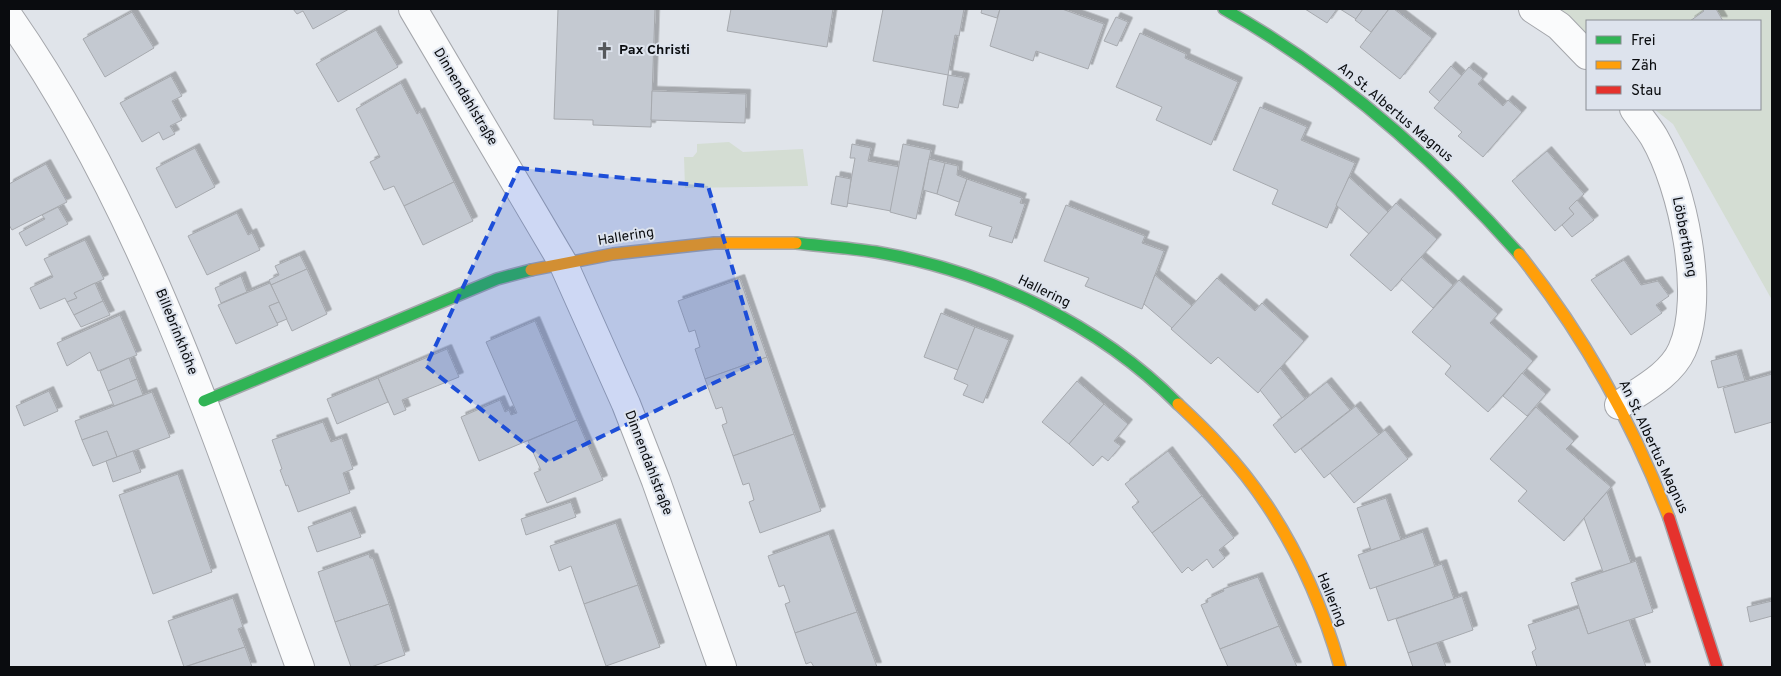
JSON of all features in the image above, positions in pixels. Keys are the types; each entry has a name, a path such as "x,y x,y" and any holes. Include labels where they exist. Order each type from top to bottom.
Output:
{"street":[{"name":"Dinnendahlstraße","path":"413,9 563,263 626,404 656,481 722,667"},
{"name":"An St. Albertus Magnus","path":"1224,9 1295,52 1356,96 1433,161 1477,206 1562,310 1619,405 1658,488 1679,543 1717,667"},
{"path":"1533,9 1559,26 1586,54"},
{"name":"Billebrinkhöhe","path":"9,17 28,43 95,155 152,273 204,401 300,667"},
{"name":"Löbberthang","path":"1619,405 1663,374 1681,352 1691,318 1693,282 1689,245 1670,173 1654,137 1635,110"},
{"name":"Hallering","path":"563,263 670,246 742,241 816,243 870,250 927,262 980,279 1048,310 1112,348 1156,381 1201,424 1241,470 1271,513 1301,565 1322,613 1340,667"},
{"path":"204,401 497,279 532,268 563,263"}],"highlighted area":[{"path":"519,168 708,186 760,361 548,462 426,366"}],"shaded area":[{"path":"1555,9 1772,9 1772,300 1673,124 1655,110 1761,110 1761,20 1586,20 1586,56"},
{"path":"729,142 743,152 803,149 808,186 685,188 684,157 693,157 697,152 697,144"}],"building":[{"path":"293,9 349,9 313,29 303,11 297,14"},
{"name":"Pax Christi","path":"558,9 655,9 651,127 593,125 593,120 554,119"},
{"path":"731,9 833,9 827,47 727,31"},
{"path":"883,9 964,9 959,36 955,35 948,75 873,61"},
{"path":"982,9 1000,9 997,18 981,13"},
{"path":"1000,9 1062,9 1104,24 1088,69 1036,51 1033,61 990,46"},
{"path":"1305,9 1337,9 1327,23"},
{"path":"1340,9 1363,9 1356,19"},
{"path":"1363,9 1389,9 1371,32 1355,20"},
{"path":"1389,9 1394,9 1432,38 1400,79 1360,47"},
{"path":"1702,9 1716,9 1722,20 1691,20 1704,11"},
{"path":"132,12 154,48 105,77 83,39"},
{"path":"1116,17 1128,22 1117,46 1104,41"},
{"path":"376,30 398,67 338,102 316,64"},
{"path":"1140,33 1186,54 1185,58 1238,82 1211,145 1156,120 1162,107 1116,87"},
{"path":"1451,66 1462,76 1440,102 1429,92"},
{"path":"1469,67 1483,78 1478,84 1503,106 1508,100 1522,112 1483,157 1458,136 1462,132 1434,108"},
{"path":"948,75 965,78 958,108 943,105"},
{"path":"171,76 182,96 172,101 182,120 170,126 175,134 163,140 159,132 142,142 120,103"},
{"path":"401,83 417,114 420,112 454,182 404,206 394,186 384,190 370,162 380,157 356,109"},
{"path":"652,91 746,94 745,123 651,120"},
{"path":"1260,107 1307,127 1301,140 1355,163 1327,228 1272,204 1278,190 1233,170"},
{"path":"852,144 871,148 868,161 900,167 891,211 847,203 855,158 850,158"},
{"path":"903,144 931,150 916,219 890,212"},
{"path":"195,148 215,187 176,208 156,168"},
{"path":"1547,151 1584,194 1569,208 1574,214 1555,231 1512,181"},
{"path":"929,159 945,163 937,194 923,190"},
{"path":"945,163 958,166 957,175 967,179 959,202 937,194"},
{"path":"46,164 67,202 12,230 9,225 9,184"},
{"path":"836,176 851,179 847,207 831,204"},
{"path":"1349,177 1388,212 1369,234 1336,205"},
{"path":"967,179 1022,198 1020,203 1025,204 1012,243 989,236 992,227 955,215"},
{"path":"454,182 473,221 423,245 404,206"},
{"path":"1577,200 1594,220 1572,237 1562,225 1574,214 1569,208"},
{"path":"1396,203 1437,239 1391,291 1350,255"},
{"path":"1066,205 1145,236 1142,243 1164,251 1142,309 1085,286 1089,278 1044,261"},
{"path":"58,207 68,224 26,246 19,233 45,219 42,215"},
{"path":"237,213 248,235 252,233 260,250 207,275 188,236"},
{"path":"85,240 104,279 74,293 77,298 67,302 65,298 40,309 30,288 53,277 44,259"},
{"path":"300,255 307,269 271,285 269,280 279,275 275,266"},
{"path":"1421,257 1453,285 1433,308 1401,279"},
{"path":"1624,260 1641,285 1658,281 1669,296 1656,305 1662,313 1631,335 1591,280"},
{"path":"307,269 327,314 292,331 271,285"},
{"path":"1155,275 1192,306 1172,328 1144,304"},
{"path":"241,276 247,292 221,303 215,288"},
{"path":"1217,278 1255,311 1262,303 1304,341 1258,393 1218,357 1211,364 1171,329"},
{"path":"740,279 767,357 705,379 695,349 700,347 695,330 689,332 678,301"},
{"path":"1459,280 1498,314 1490,323 1533,361 1488,412 1445,374 1451,366 1412,332"},
{"path":"95,283 103,301 74,315 67,302 77,298 74,293"},
{"path":"270,283 279,302 269,306 278,325 236,344 218,305"},
{"path":"103,301 110,315 81,327 74,315"},
{"path":"279,302 287,319 277,323 269,306"},
{"path":"941,313 975,327 958,370 924,357"},
{"path":"120,315 137,355 98,371 90,352 67,366 57,343"},
{"path":"535,321 577,420 479,461 461,417 500,400 505,412 509,410 511,415 517,413 486,342"},
{"path":"975,327 1009,340 983,403 963,395 968,385 954,379"},
{"path":"447,349 459,377 402,400 406,410 394,415 378,378"},
{"path":"1737,354 1745,381 1718,388 1711,361"},
{"path":"767,357 794,434 733,456 722,425 727,423 722,407 716,409 705,379"},
{"path":"129,358 137,379 108,391 100,371"},
{"path":"1280,368 1305,399 1282,418 1260,390"},
{"path":"1522,373 1546,394 1527,416 1503,396"},
{"path":"1772,374 1772,422 1735,433 1723,388"},
{"path":"378,378 388,402 337,424 327,399"},
{"path":"137,379 143,395 114,406 108,391"},
{"path":"1077,381 1104,404 1069,444 1042,422"},
{"path":"1327,382 1350,410 1295,453 1273,425"},
{"path":"49,391 58,411 24,426 16,406"},
{"path":"152,392 170,437 117,457 107,431 82,440 75,421"},
{"path":"1104,404 1128,424 1114,441 1121,446 1108,461 1102,456 1093,466 1069,444"},
{"path":"1356,406 1379,435 1324,478 1301,449"},
{"path":"1536,407 1574,441 1566,449 1611,487 1564,541 1518,501 1527,491 1490,459"},
{"path":"577,420 603,480 547,503 534,473 541,470 528,441"},
{"path":"323,422 331,442 342,438 353,469 343,473 350,493 298,512 280,470 282,469 272,440"},
{"path":"1385,430 1408,459 1354,503 1330,473"},
{"path":"107,431 117,457 93,466 82,440"},
{"path":"794,434 821,511 760,533 749,502 754,500 749,483 743,485 733,456"},
{"path":"133,451 141,472 113,482 106,461"},
{"path":"1168,451 1202,496 1152,533 1132,507 1139,502 1125,484"},
{"path":"178,474 212,572 153,594 119,495"},
{"path":"1607,492 1631,563 1603,572 1584,518"},
{"path":"1202,496 1234,538 1219,550 1225,558 1213,568 1207,559 1192,571 1188,567 1182,573 1152,533"},
{"path":"1386,498 1401,540 1371,550 1357,508"},
{"path":"571,502 576,517 526,535 521,519"},
{"path":"351,511 361,537 317,552 308,527"},
{"path":"616,523 638,585 584,604 571,566 559,571 550,546"},
{"path":"1423,532 1435,567 1370,589 1358,555"},
{"path":"829,534 857,612 795,633 785,604 790,602 784,585 779,587 768,556"},
{"path":"369,554 370,558 373,558 389,604 335,622 318,572"},
{"path":"1636,561 1653,612 1588,634 1571,583"},
{"path":"1442,564 1454,599 1388,621 1376,587"},
{"path":"1258,577 1279,626 1220,649 1201,605 1208,602 1207,599 1224,591 1223,589"},
{"path":"638,585 660,647 606,666 584,604"},
{"path":"1462,596 1473,630 1408,653 1396,619"},
{"path":"233,598 243,627 238,629 245,647 184,667 168,621"},
{"path":"1772,601 1772,616 1750,622 1747,607"},
{"path":"389,604 405,655 371,667 351,667 335,622"},
{"path":"1579,608 1588,634 1629,620 1646,667 1537,667 1532,652 1536,649 1528,625"},
{"path":"857,612 877,667 814,667 811,662 806,664 795,633"},
{"path":"1279,626 1297,667 1228,667 1220,649"},
{"path":"1437,643 1446,667 1413,667 1408,653"},
{"path":"245,647 252,667 185,667"}],"traffic: fast":[{"path":"1224,9 1306,60 1382,119 1453,184 1519,254"},
{"path":"796,243 876,252 918,261 1000,287 1039,305 1113,349 1147,375 1178,404"},
{"path":"204,401 497,279 531,270"}],"traffic: slow":[{"path":"531,270 613,254 714,243 796,243"},
{"path":"1519,254 1564,315 1604,380 1639,447 1669,518"},
{"path":"1178,404 1211,436 1242,471 1278,523 1308,579 1331,637 1340,667"}],"traffic: jam":[{"path":"1669,518 1717,667"}],"place":[{"name":"Pax Christi","path":"605,50"}]}
